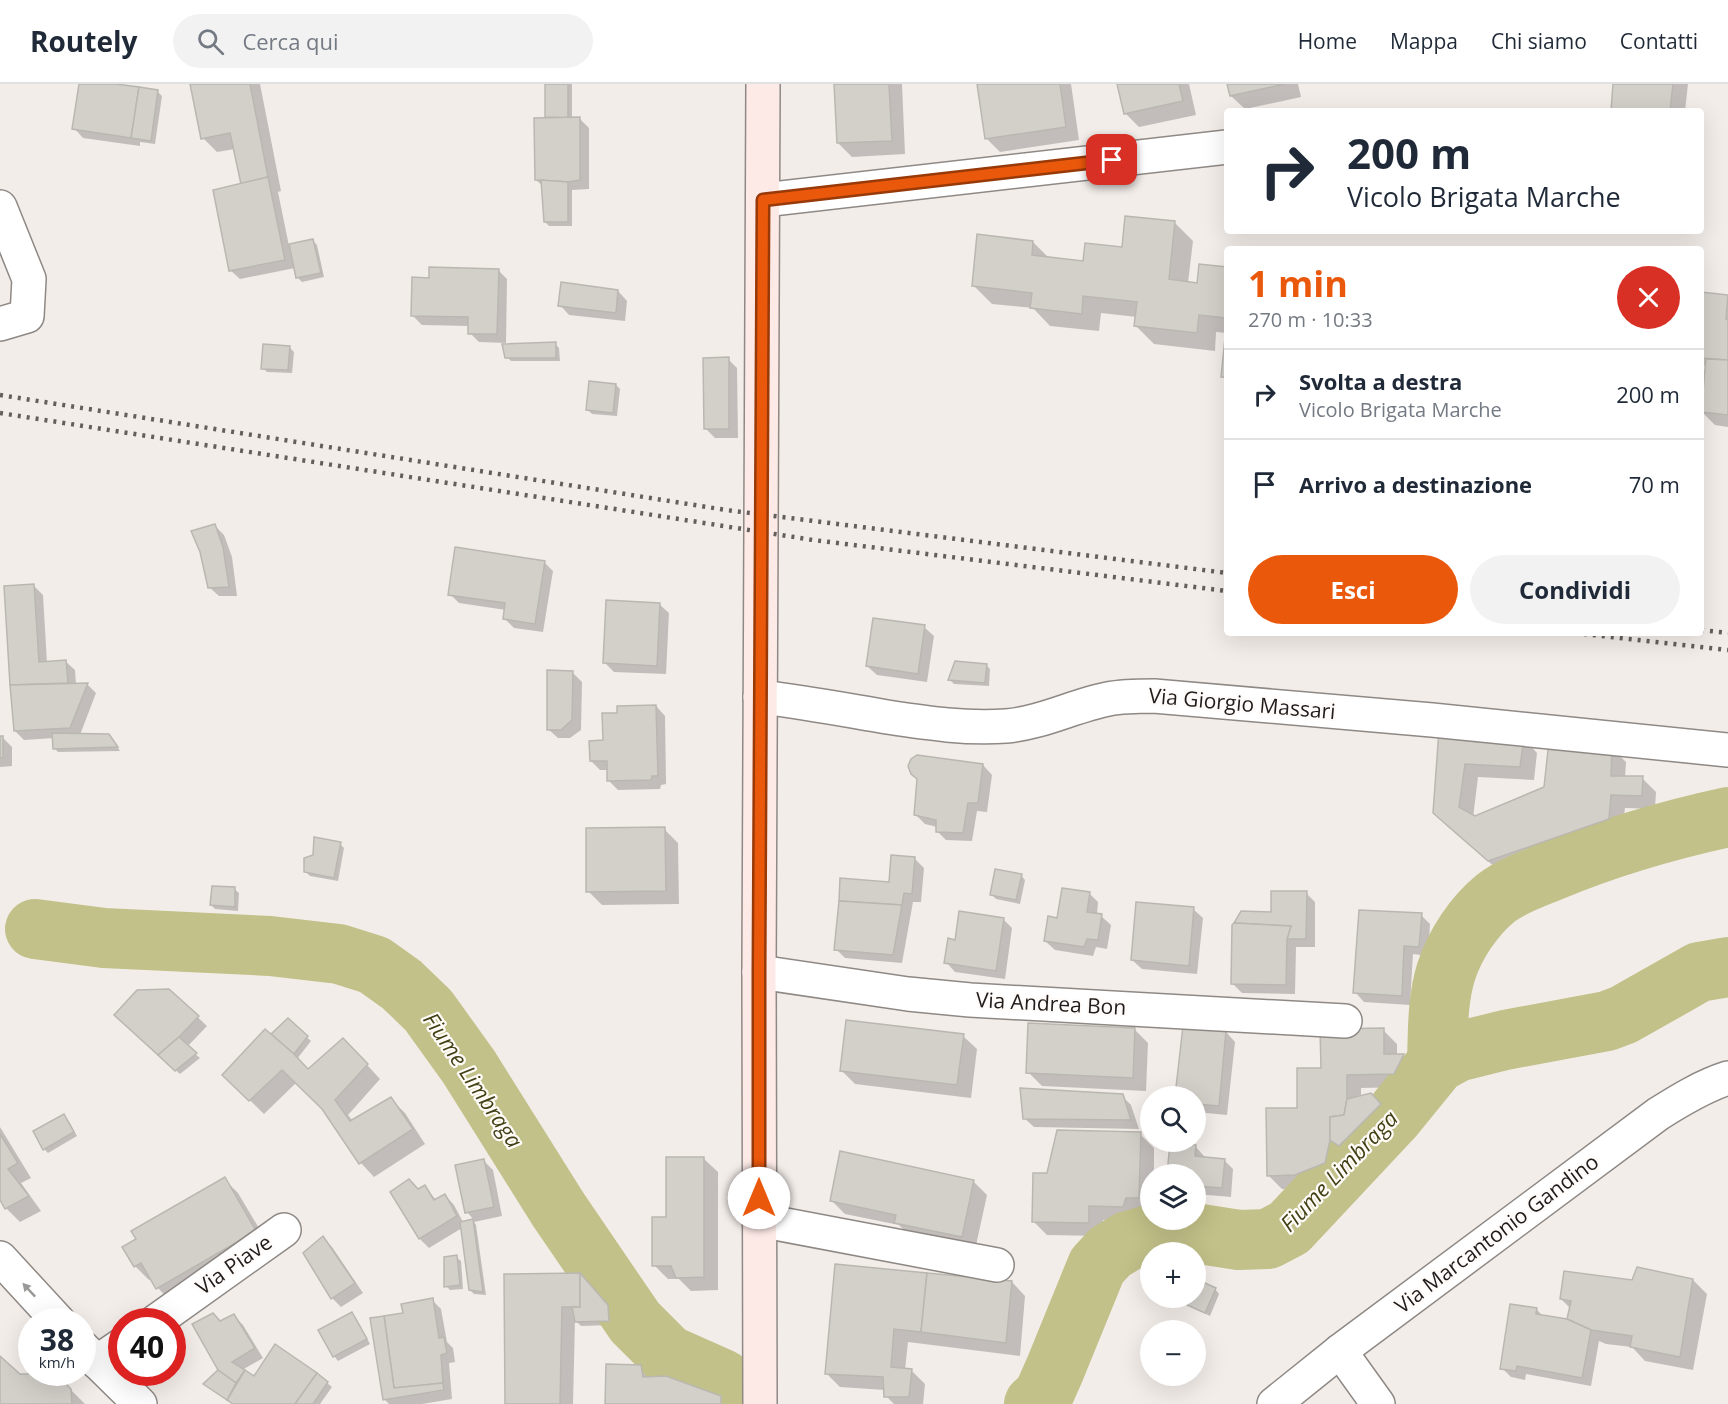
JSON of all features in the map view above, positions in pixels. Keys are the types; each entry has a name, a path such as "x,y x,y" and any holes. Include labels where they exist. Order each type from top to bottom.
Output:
{"street":[{"path":"760,1404 759,972 763,84"},
{"path":"763,200 1224,147"},
{"path":"0,207 29,279 27,316 0,324"},
{"name":"Via Giorgio Massari","path":"760,697 932,724 976,727 1029,723 1108,699 1154,696 1432,720 1728,750"},
{"name":"Via Andrea Bon","path":"759,972 908,994 969,1000 1345,1021"},
{"name":"Via Marcantonio Gandino","path":"1274,1404 1658,1114 1684,1097 1714,1082 1728,1078"},
{"path":"759,1220 997,1265"},
{"name":"Via Piave","path":"175,1308 285,1230"},
{"path":"0,1258 46,1308"},
{"path":"100,1351 140,1404"},
{"path":"1340,1352 1378,1404"}],"building":[{"path":"79,84 116,84 139,87 131,138 72,129"},
{"path":"190,84 250,84 268,177 241,184 230,133 201,139"},
{"path":"545,84 568,84 568,118 545,117"},
{"path":"834,84 889,84 892,141 837,143"},
{"path":"977,84 1060,84 1066,127 985,139"},
{"path":"1117,84 1179,84 1183,101 1124,114"},
{"path":"1227,84 1285,84 1230,96"},
{"path":"1613,84 1673,84 1670,108 1611,108"},
{"path":"139,87 158,90 151,141 131,138"},
{"path":"580,117 580,180 568,182 535,180 534,118"},
{"path":"268,177 285,260 229,271 213,190"},
{"path":"541,180 568,182 568,222 544,222"},
{"path":"1125,216 1175,221 1169,279 1197,283 1199,264 1224,267 1224,318 1199,315 1197,333 1134,326 1137,302 1083,296 1082,314 1030,308 1032,293 972,286 977,234 1033,241 1032,255 1083,261 1085,243 1122,247"},
{"path":"313,239 321,273 296,278 289,244"},
{"path":"429,267 499,269 497,334 468,334 468,317 411,316 412,277 429,278"},
{"path":"561,282 618,290 616,313 558,306"},
{"path":"1704,292 1728,295 1726,319 1728,320 1728,360 1704,358"},
{"path":"556,342 556,358 505,358 502,344"},
{"path":"263,344 290,346 288,370 261,369"},
{"path":"1224,348 1224,377 1221,377"},
{"path":"729,357 729,429 704,429 703,358"},
{"path":"1706,359 1728,360 1728,415 1704,412"},
{"path":"589,381 616,384 613,413 586,410"},
{"path":"215,524 223,547 229,587 208,588 200,552 191,531"},
{"path":"455,547 545,561 535,624 503,619 505,603 448,595"},
{"path":"34,584 39,662 66,660 68,683 10,685 4,586"},
{"path":"606,600 660,603 657,666 603,663"},
{"path":"873,618 925,625 918,674 866,666"},
{"path":"955,661 987,664 985,683 948,680"},
{"path":"547,670 573,671 572,720 561,730 547,730"},
{"path":"88,683 70,728 14,731 10,685"},
{"path":"656,705 658,776 652,776 651,780 607,781 607,761 590,761 589,741 603,740 602,713 617,713 617,706"},
{"path":"1439,730 1524,737 1520,767 1465,764 1459,807 1475,816 1544,787 1549,741 1612,747 1611,776 1643,776 1642,796 1611,795 1609,819 1488,861 1433,813"},
{"path":"52,733 109,734 118,747 53,749"},
{"path":"0,736 3,736 3,758 0,758"},
{"path":"917,755 983,764 978,803 968,803 963,833 936,832 936,820 914,815 917,779 911,774 908,766 911,759"},
{"path":"665,827 666,891 586,892 586,828"},
{"path":"314,837 341,842 334,878 304,872 304,858 313,855"},
{"path":"891,855 915,857 912,894 904,893 902,905 839,901 840,878 889,882"},
{"path":"995,869 1022,874 1016,900 990,895"},
{"path":"212,886 235,887 235,907 210,905"},
{"path":"1062,888 1090,892 1087,912 1102,914 1098,940 1087,939 1084,947 1044,941 1048,916 1057,918"},
{"path":"1271,891 1307,891 1306,939 1287,939 1291,926 1234,923 1241,911 1271,912"},
{"path":"839,901 902,905 893,955 834,950"},
{"path":"1136,902 1194,907 1189,966 1131,960"},
{"path":"1359,910 1422,913 1419,947 1404,946 1402,996 1353,993"},
{"path":"959,911 1004,918 996,971 944,963 948,938 955,940"},
{"path":"1234,923 1291,926 1287,939 1286,985 1231,984 1232,925"},
{"path":"169,989 199,1016 158,1055 114,1015 137,990"},
{"path":"288,1018 308,1036 294,1054 271,1034"},
{"path":"846,1020 964,1034 957,1085 840,1071"},
{"path":"1028,1023 1135,1028 1133,1078 1026,1073"},
{"path":"1183,1026 1226,1031 1219,1106 1206,1105 1206,1086 1176,1086"},
{"path":"1384,1028 1384,1054 1404,1054 1394,1074 1347,1075 1344,1115 1330,1117 1330,1140 1325,1163 1295,1175 1267,1176 1266,1108 1297,1108 1297,1068 1321,1068 1320,1029"},
{"path":"265,1029 308,1069 343,1038 368,1064 335,1100 350,1121 391,1097 413,1129 359,1164 322,1109 282,1070 249,1101 222,1075"},
{"path":"179,1037 197,1053 175,1071 158,1055"},
{"path":"1020,1088 1123,1094 1131,1120 1023,1119"},
{"path":"1371,1093 1381,1104 1339,1146 1330,1140 1330,1117 1344,1115 1347,1099"},
{"path":"64,1114 74,1132 43,1150 33,1131"},
{"path":"1057,1130 1140,1132 1139,1198 1126,1198 1123,1207 1089,1206 1089,1223 1032,1222 1033,1173 1047,1173"},
{"path":"0,1134 18,1163 8,1169 29,1196 5,1209 0,1200"},
{"path":"840,1151 974,1180 962,1237 894,1223 896,1215 830,1201"},
{"path":"1169,1152 1195,1152 1195,1156 1225,1159 1222,1188 1206,1187 1206,1164 1168,1164"},
{"path":"666,1157 704,1157 704,1277 676,1278 671,1266 652,1266 652,1217 666,1217"},
{"path":"484,1159 494,1207 465,1213 455,1165"},
{"path":"225,1177 256,1231 156,1289 141,1263 134,1267 122,1247 136,1239 131,1231"},
{"path":"409,1179 418,1189 425,1185 434,1200 445,1194 457,1216 419,1239 390,1192"},
{"path":"473,1219 483,1292 469,1290 460,1222"},
{"path":"323,1236 355,1283 331,1299 303,1253"},
{"path":"457,1255 460,1285 444,1287 444,1257"},
{"path":"835,1264 927,1273 921,1332 894,1329 891,1367 912,1369 909,1397 884,1397 883,1377 825,1374"},
{"path":"1637,1267 1693,1279 1680,1357 1630,1347 1632,1336 1591,1330 1567,1319 1571,1301 1560,1299 1564,1271 1632,1280"},
{"path":"580,1273 580,1307 562,1307 560,1404 505,1404 504,1274"},
{"path":"580,1273 608,1305 609,1321 575,1322 572,1307 580,1307"},
{"path":"927,1273 1012,1281 1006,1343 921,1332"},
{"path":"1206,1284 1216,1288 1205,1313 1194,1308 1206,1308"},
{"path":"433,1298 439,1338 444,1337 447,1353 441,1355 443,1383 394,1388 384,1316 403,1313 401,1304"},
{"path":"1510,1304 1537,1308 1536,1314 1567,1319 1591,1330 1582,1378 1517,1366 1516,1371 1500,1369"},
{"path":"352,1312 367,1339 333,1357 318,1330"},
{"path":"213,1313 220,1321 234,1314 255,1348 232,1362 245,1370 236,1383 218,1370 192,1324"},
{"path":"384,1316 394,1388 443,1383 444,1390 383,1400 370,1318"},
{"path":"275,1344 317,1373 295,1404 233,1404 227,1400 245,1370 254,1376"},
{"path":"0,1356 18,1372 18,1386 68,1386 71,1389 72,1404 0,1404"},
{"path":"606,1364 641,1365 643,1377 666,1376 721,1396 721,1404 605,1404"},
{"path":"218,1370 236,1383 227,1400 203,1384"},
{"path":"317,1373 328,1382 313,1404 295,1404"}],"waterway":[{"name":"Fiume Limbraga","path":"1437,1063 1439,1006 1446,972 1466,931 1496,898 1524,882 1596,854 1661,833 1728,817"},
{"name":"Fiume Limbraga","path":"35,929 104,938 270,946 339,954 374,965 402,985 428,1010 469,1067 558,1209 635,1322 668,1355 722,1379 728,1404"},
{"name":"Fiume Limbraga","path":"1034,1404 1043,1396 1097,1266 1110,1252 1128,1241 1156,1233 1194,1233 1239,1240 1268,1239 1289,1228 1393,1117 1437,1063 1457,1052 1505,1040 1607,1021 1623,1015 1699,972 1728,967"}],"railway":[{"path":"0,395 726,510 1224,573"},
{"path":"0,413 813,540 1224,591"},
{"path":"1704,630 1728,633"},
{"path":"1602,636 1728,650"}],"route":[{"path":"759,1198 763,200 1112,160"}]}
